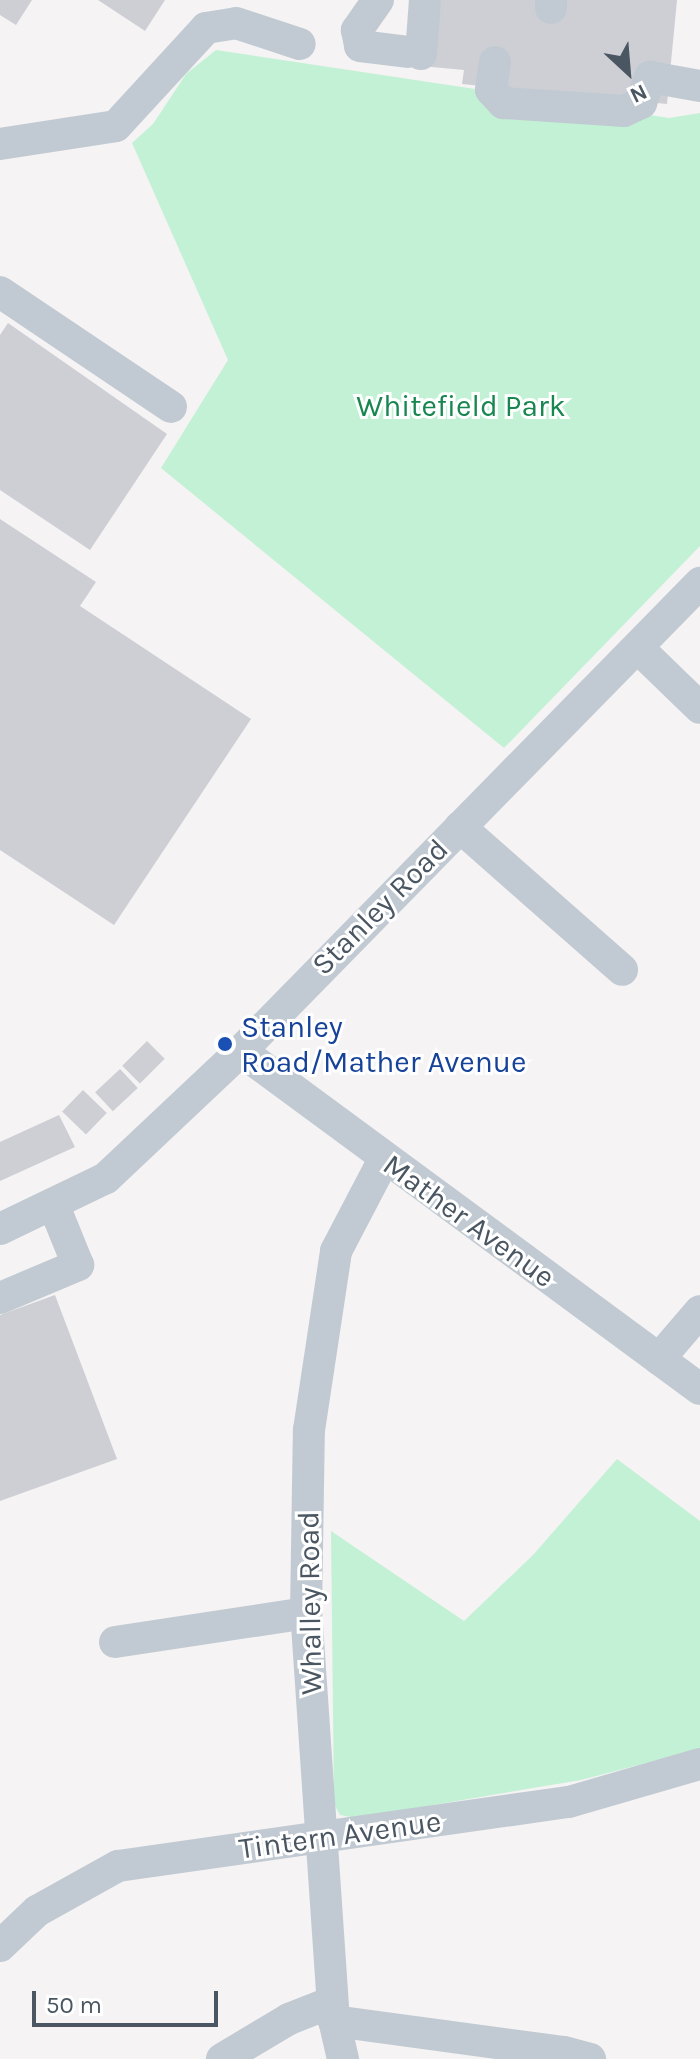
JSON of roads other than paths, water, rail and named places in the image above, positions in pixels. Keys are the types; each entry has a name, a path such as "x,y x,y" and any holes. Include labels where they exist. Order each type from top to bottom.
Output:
{"street":[{"path":"378,0 357,30 360,46 415,53 425,0"},
{"path":"0,144 116,126 206,28 236,23 300,44"},
{"path":"495,62 491,90 503,103 624,111 641,103 650,77 700,86"},
{"path":"0,292 171,407"},
{"name":"Stanley Road","path":"0,1229 54,1206 106,1178 241,1051 700,583"},
{"path":"638,648 700,707"},
{"path":"460,827 622,970"},
{"name":"Mather Avenue","path":"241,1051 700,1389"},
{"name":"Whalley Road","path":"343,2059 333,2011 306,1613 309,1430 336,1251 384,1159"},
{"path":"0,1298 78,1265 54,1206"},
{"path":"659,1359 700,1311"},
{"path":"115,1642 306,1613"},
{"name":"Tintern Avenue","path":"0,1946 37,1911 118,1866 569,1802 700,1764"},
{"path":"222,2059 289,2019 333,2011 590,2059"}],"place":[{"name":"Stanley Road/Mather Avenue","path":"225,1044"}],"park label":[{"name":"Whitefield Park","path":"461,406"}]}
